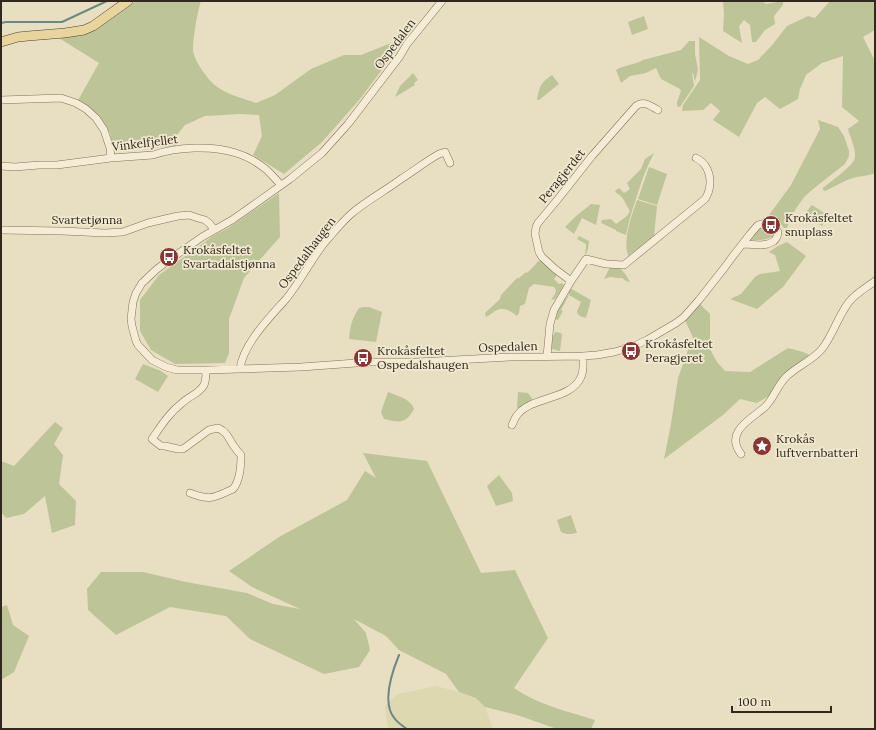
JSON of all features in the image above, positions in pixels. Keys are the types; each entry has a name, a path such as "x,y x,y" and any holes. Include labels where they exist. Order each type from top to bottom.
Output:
{"main road":[{"path":"1,42 23,36 84,30 93,26 128,1"}],"street":[{"name":"Ospedalen","path":"442,1 407,44 400,56 343,130 322,153 232,220 214,230 169,260 147,278 139,287 134,298 131,319 133,332 141,349 152,360 166,367 177,370 206,370 302,367 370,362 418,362 547,356 583,356 614,352 632,347 657,335 691,310 700,300 742,244 755,228 765,223 769,224 778,232 778,237 768,244 742,244"},
{"path":"1,100 61,98 76,102 96,118 104,130 110,148 111,158"},
{"name":"Peragjerdet","path":"571,281 542,257 539,252 535,234 536,225 592,156 636,106 643,103 658,110"},
{"name":"Vinkelfjellet","path":"1,166 16,167 57,165 111,158 153,155 180,149 203,148 223,150 240,154 254,161 266,170 280,185"},
{"name":"Ospedalhaugen","path":"240,369 243,355 268,318 288,297 325,243 352,213 439,154 445,152 450,162"},
{"path":"547,356 550,324 554,310 586,259 606,264 624,265 703,202 709,191 709,174 703,163 696,158"},
{"name":"Svartetjønna","path":"1,230 105,233 123,232 148,223 189,215 205,220 214,230"},
{"path":"741,454 735,442 736,435 739,430 749,419 764,407 784,378 821,350 828,341 844,309 850,301 859,292 875,281"},
{"path":"512,425 516,416 521,411 534,404 563,393 576,385 582,375 583,356"},
{"path":"190,493 206,498 212,498 233,489 235,487 240,468 241,455 224,431 218,428 209,430 187,447 180,449 161,446 152,439 169,415 182,402 203,387 206,377 206,370"}],"shaded area":[{"path":"436,686 476,698 485,707 493,729 388,729 385,706 398,694"}],"green space":[{"path":"136,1 201,1 194,32 193,45 194,54 199,65 209,79 220,89 256,103 275,95 311,69 344,55 361,55 396,41 402,43 360,99 322,142 284,174 253,155 262,136 259,115 240,114 205,116 185,125 176,136 176,146 114,150 110,133 99,115 77,102 99,63 59,38 90,31 108,21"},
{"path":"723,1 762,1 766,4 783,1 783,5 774,16 775,24 765,30 756,42 752,42 750,25 744,20 739,26 742,43 723,31"},
{"path":"830,1 875,1 875,30 863,37 875,61 875,173 849,179 825,191 823,188 849,166 855,157 848,129 859,121 842,107 843,56 822,63 806,75 800,89 798,99 780,109 765,97 757,103 739,137 713,120 720,111 711,103 703,110 682,111 683,105 700,80 699,37 729,56 748,64 758,60 787,26 808,16 815,18"},
{"path":"644,16 648,29 632,35 628,22"},
{"path":"689,41 695,41 695,54 698,69 695,82 692,73 694,86 680,107 677,106 677,102 681,91 680,89 661,79 656,68 646,73 630,76 621,83 616,70 643,60 681,50"},
{"path":"413,73 418,80 414,83 415,85 395,97 400,86"},
{"path":"552,75 559,84 537,100 541,85"},
{"path":"818,120 838,127 844,136 849,151 849,156 845,164 805,196 791,217 787,228 784,228 777,219 769,215 791,185 820,129"},
{"path":"654,153 641,183 626,235 601,223 602,220 611,219 616,224 627,216 630,211 622,198 615,191 619,188 624,193 630,189 627,183 641,169 645,159"},
{"path":"649,167 667,174 657,205 638,199"},
{"path":"279,193 280,237 257,263 258,264 244,278 229,319 229,353 225,363 175,364 151,350 140,331 140,300 159,275 213,236 228,228"},
{"path":"637,200 657,206 654,236 628,256 626,242 627,235"},
{"path":"591,204 600,205 596,225 582,218 574,234 565,227 575,217"},
{"path":"812,205 829,216 822,226 804,214"},
{"path":"765,226 771,229 774,235 765,239 750,240 758,230"},
{"path":"579,236 589,241 585,257 586,244 577,239"},
{"path":"787,242 806,256 783,287 757,309 730,299 741,294 755,277 760,274 780,271 775,255 769,252"},
{"path":"541,260 558,274 554,279 559,284 562,283 564,286 555,299 551,300 556,290 554,287 534,284 529,288 525,304 520,306 517,316 510,311 501,309 486,317 485,313 500,299 501,295 517,278 526,272 527,273 537,262"},
{"path":"610,267 620,268 630,282 622,278 610,277 604,279"},
{"path":"570,288 591,300 586,318 577,313 581,302 569,295 561,310 563,311 558,320 555,319 558,309 569,294 568,292"},
{"path":"700,304 710,314 710,349 717,362 725,371 750,372 788,348 812,356 772,394 757,403 740,399 723,415 664,459 678,378 689,347 694,340 685,320"},
{"path":"369,307 382,312 376,342 349,339 353,319 359,308"},
{"path":"555,332 561,333 562,335 560,351 552,349 552,338"},
{"path":"143,364 161,371 168,376 158,392 135,379"},
{"path":"388,392 404,398 410,403 414,409 408,418 401,421 384,419 381,412"},
{"path":"518,392 528,393 534,401 517,408"},
{"path":"55,422 63,428 54,444 63,455 59,484 76,501 75,525 52,533 45,496 24,514 6,518 1,512 1,461 14,466"},
{"path":"363,453 427,461 481,573 515,570 548,638 514,688 543,703 595,720 591,729 557,729 517,715 485,707 476,698 459,692 446,674 399,650 386,636 354,619 366,633 370,650 359,667 324,674 250,639 226,616 170,607 116,635 88,610 87,589 101,572 143,572 186,582 247,593 273,604 300,609 252,587 229,571 279,537 347,500 365,471 376,478"},
{"path":"499,475 512,493 513,501 496,506 487,486"},
{"path":"571,515 577,533 567,534 561,532 557,520"},
{"path":"7,605 13,625 29,636 14,672 1,680 1,607"}],"waterway":[{"path":"1,23 62,22 107,1"},
{"path":"399,655 393,670 388,696 391,712 395,719 407,729"}],"place":[{"name":"Krokåsfeltet snuplass","path":"771,225"},
{"name":"Krokåsfeltet Svartadalstjønna","path":"169,257"},
{"name":"Krokåsfeltet Peragjeret","path":"631,351"},
{"name":"Krokåsfeltet Ospedalshaugen","path":"363,358"},
{"name":"Krokås luftvernbatteri","path":"762,446"}]}
